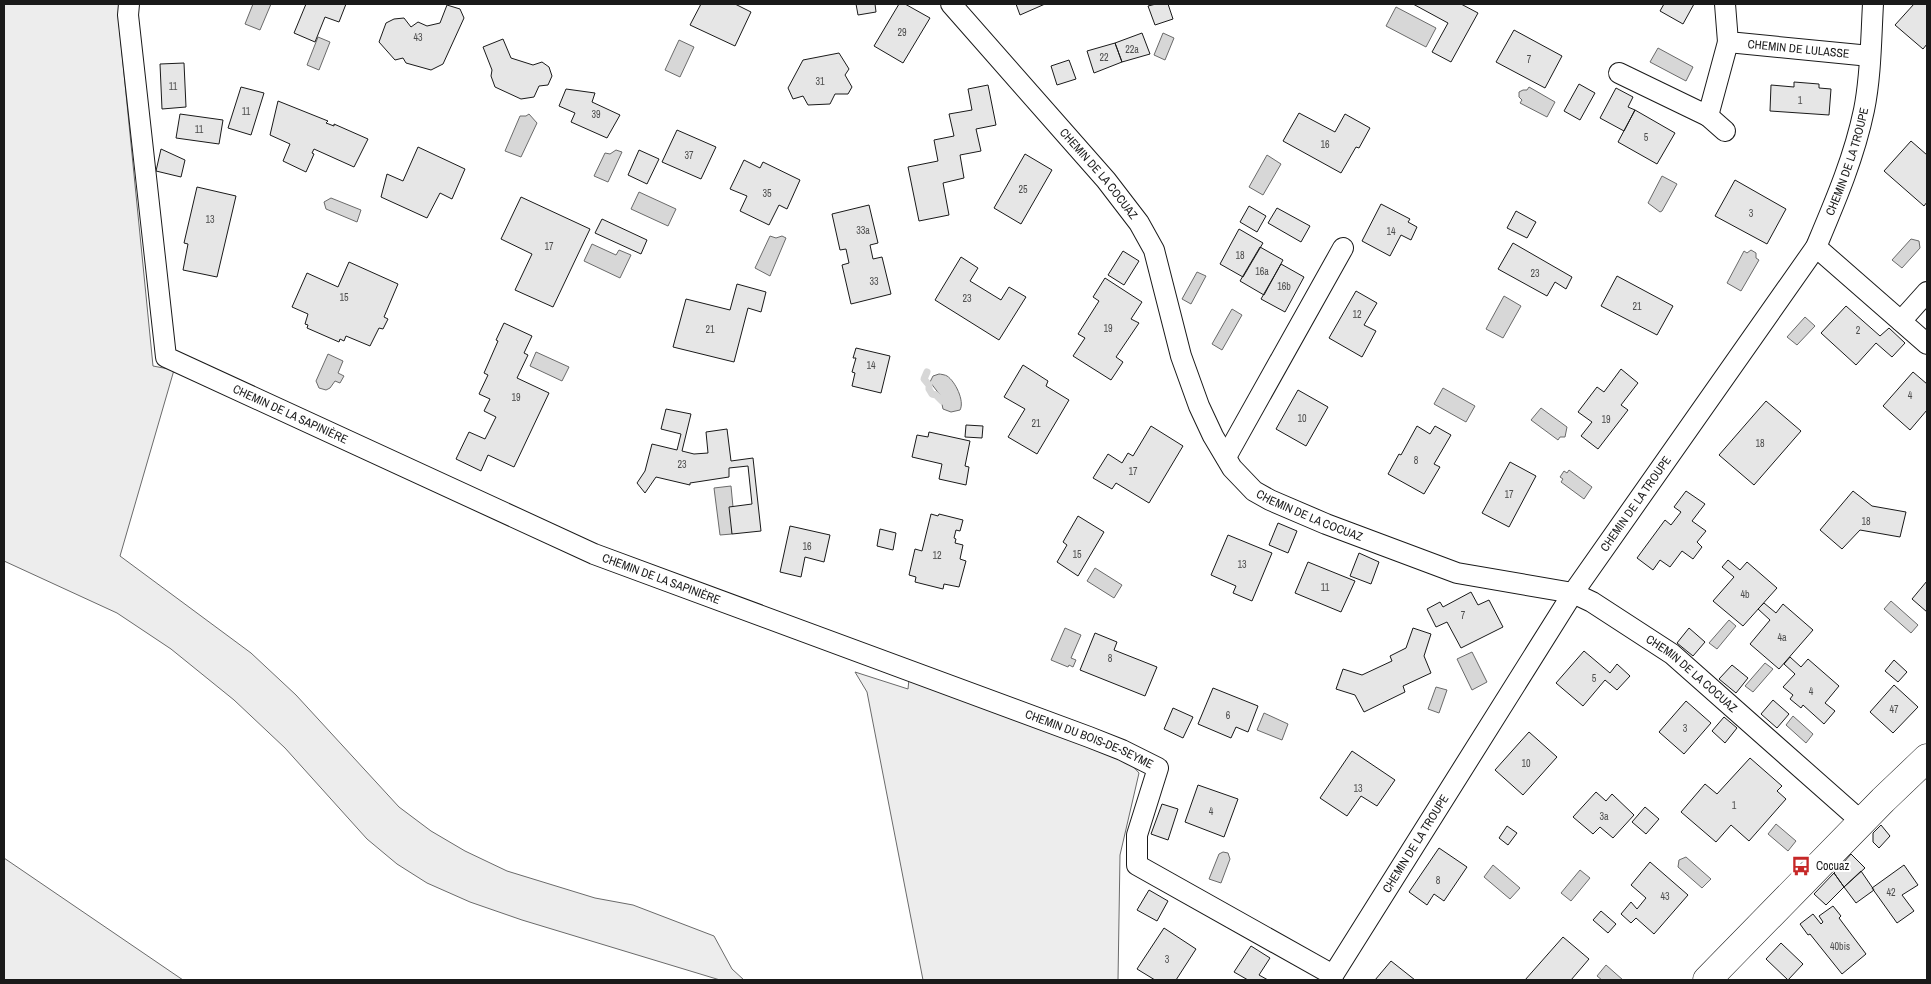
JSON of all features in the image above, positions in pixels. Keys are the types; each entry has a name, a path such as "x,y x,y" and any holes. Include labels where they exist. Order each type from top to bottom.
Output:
{"street":[{"name":"CHEMIN DE LA SAPINIÈRE","path":"129,4 128,15 166,357 594,554 743,608"},
{"name":"CHEMIN DE LA COCUAZ","path":"951,4 1106,180 1139,223 1154,250 1181,356 1199,406 1232,468 1254,491 1270,500 1326,524 1458,573 1573,593 1592,602 1672,654 1862,822"},
{"path":"1708,116 1728,42 1724,4"},
{"name":"CHEMIN DE LA TROUPE","path":"1332,978 1573,593 1816,247 1843,183 1855,147 1864,108 1874,4"},
{"name":"CHEMIN DE LULASSE","path":"1728,42 1870,56"},
{"path":"1619,73 1708,116 1725,131"},
{"path":"1816,247 1927,344"},
{"path":"1226,457 1343,248"},
{"path":"1901,320 1927,292"},
{"name":"CHEMIN DU BOIS-DE-SEYME","path":"743,608 877,660 1097,740 1158,768 1138,835 1137,866 1332,978"},
{"path":"1707,980 1927,758"}],"shaded area":[{"path":"4,4 119,4 119,23 153,366 174,370 120,556 251,653 296,695 399,807 431,831 465,851 507,871 595,898 633,905 714,936 732,969 744,980 720,980 522,920 470,902 427,883 397,864 367,839 285,748 234,700 171,649 117,613 4,561"},
{"path":"253,4 271,4 260,30 245,24"},
{"path":"1396,7 1436,28 1426,47 1386,26"},
{"path":"1163,33 1174,38 1165,60 1154,55"},
{"path":"318,37 330,42 319,70 307,65"},
{"path":"679,40 694,47 680,77 665,70"},
{"path":"1658,48 1693,67 1686,81 1650,62"},
{"path":"1529,87 1555,102 1547,117 1520,103 1522,100 1519,97 1519,92 1527,90"},
{"path":"529,114 537,123 521,157 505,151 520,116"},
{"path":"616,150 622,152 608,182 594,176 605,153 610,154"},
{"path":"1267,155 1281,164 1263,195 1249,187"},
{"path":"1662,176 1677,184 1660,212 1648,203"},
{"path":"639,192 676,209 668,226 631,209"},
{"path":"331,198 361,210 357,222 326,209 324,202"},
{"path":"770,236 786,238 770,276 755,268"},
{"path":"1911,239 1919,241 1920,248 1902,268 1892,260"},
{"path":"592,244 616,255 619,250 631,255 620,278 584,261"},
{"path":"1751,250 1756,253 1756,258 1759,260 1741,291 1727,283 1744,251 1747,253"},
{"path":"1197,272 1206,276 1191,304 1182,299"},
{"path":"1504,296 1521,306 1503,338 1486,329"},
{"path":"1232,309 1242,315 1222,350 1212,344"},
{"path":"1805,317 1815,326 1797,345 1787,337"},
{"path":"536,352 569,367 562,381 530,366"},
{"path":"328,354 343,361 338,373 344,376 340,383 335,381 326,390 319,388 316,381"},
{"path":"939,374 947,376 956,387 961,402 960,410 951,412 943,409 940,395 930,382 933,376"},
{"path":"1443,388 1475,406 1466,422 1434,404"},
{"path":"1541,408 1567,427 1565,437 1560,437 1558,440 1531,420"},
{"path":"1569,470 1592,487 1584,499 1561,482 1563,479 1560,477 1564,471 1567,473"},
{"path":"731,486 733,507 732,534 720,535 714,488"},
{"path":"1095,568 1122,585 1114,598 1087,581"},
{"path":"1891,601 1918,625 1911,633 1884,609"},
{"path":"1729,620 1736,626 1717,649 1709,643"},
{"path":"1065,628 1081,635 1071,658 1076,660 1073,667 1069,665 1068,667 1051,660"},
{"path":"1472,652 1487,682 1472,690 1457,659"},
{"path":"1765,663 1773,669 1753,692 1745,686"},
{"path":"855,672 908,689 909,679 1130,763 1139,773 1120,855 1118,980 923,980 867,692"},
{"path":"1436,687 1447,690 1439,713 1428,709"},
{"path":"1264,713 1288,724 1282,740 1257,730"},
{"path":"1793,716 1813,734 1806,743 1786,725"},
{"path":"1776,824 1796,841 1788,851 1768,834"},
{"path":"1223,852 1228,853 1230,859 1221,883 1209,879 1219,854"},
{"path":"1686,857 1711,879 1702,888 1678,867 1679,860"},
{"path":"4,858 183,980 4,980"},
{"path":"1493,865 1520,888 1510,899 1484,877"},
{"path":"1580,870 1590,878 1571,901 1561,893"},
{"path":"1606,965 1623,980 1602,980 1597,976"}],"building":[{"path":"306,4 346,4 339,22 325,17 315,42 294,33"},
{"path":"701,4 735,4 751,12 735,46 690,25"},
{"path":"856,4 875,4 876,12 858,15"},
{"path":"899,4 905,4 930,18 903,63 874,46"},
{"path":"1016,4 1045,4 1020,15"},
{"path":"1168,4 1173,19 1155,25 1148,6"},
{"path":"1413,4 1461,4 1478,13 1451,62 1432,52 1448,23"},
{"path":"1664,4 1694,4 1683,24 1660,11"},
{"path":"1914,4 1927,4 1927,44 1923,49 1895,25"},
{"path":"447,5 460,9 464,18 443,64 431,70 406,63 403,58 395,60 379,42 386,23 394,19 404,18 411,27 418,22 427,26 440,23"},
{"path":"1514,30 1562,56 1545,88 1496,62"},
{"path":"1142,33 1150,54 1122,62 1115,43"},
{"path":"503,39 511,58 533,65 542,62 549,67 552,76 548,85 539,86 534,97 521,99 495,87 491,76 492,70 483,47"},
{"path":"1115,43 1122,62 1094,73 1087,51"},
{"path":"839,53 849,69 845,75 852,87 848,94 835,94 830,104 808,105 803,96 793,99 788,88 803,60"},
{"path":"1069,60 1076,79 1057,85 1051,66"},
{"path":"184,63 186,107 162,109 160,64"},
{"path":"1794,82 1819,84 1819,88 1831,89 1829,115 1770,111 1771,85 1794,87"},
{"path":"1579,84 1595,93 1580,120 1564,111"},
{"path":"988,85 996,125 976,129 981,151 960,155 964,178 943,183 949,215 919,221 908,167 938,161 934,140 954,136 949,114 972,110 968,89"},
{"path":"241,87 264,93 251,135 228,128"},
{"path":"1616,88 1633,97 1628,107 1635,110 1624,131 1600,118"},
{"path":"566,89 595,93 592,102 620,115 607,138 571,122 575,113 559,106"},
{"path":"278,101 328,121 326,123 334,126 334,124 368,139 354,167 314,149 312,153 314,154 306,172 283,161 290,144 270,135"},
{"path":"1635,110 1675,133 1657,164 1618,142"},
{"path":"1299,113 1335,132 1345,114 1370,128 1359,148 1356,147 1341,173 1283,141"},
{"path":"180,114 223,120 219,144 176,138"},
{"path":"677,130 716,147 701,179 662,162"},
{"path":"1911,141 1927,155 1927,202 1924,206 1884,171"},
{"path":"418,147 465,169 452,199 440,193 427,218 381,197 387,174 403,181"},
{"path":"161,149 185,160 181,177 156,171"},
{"path":"639,150 659,159 647,184 628,175"},
{"path":"1025,154 1052,170 1021,224 994,208"},
{"path":"744,160 760,168 763,162 800,180 787,209 779,205 769,225 740,211 747,196 730,189"},
{"path":"1735,180 1786,209 1767,244 1715,216"},
{"path":"197,187 236,196 217,277 183,270 188,244 184,243"},
{"path":"521,197 590,229 553,307 515,290 532,254 501,239"},
{"path":"1381,204 1410,219 1408,222 1417,227 1411,240 1401,235 1390,256 1362,241"},
{"path":"869,205 878,243 870,245 873,259 882,257 891,294 851,304 842,265 849,263 846,249 840,250 832,214"},
{"path":"1249,206 1266,216 1257,232 1240,222"},
{"path":"1277,208 1310,226 1301,242 1268,223"},
{"path":"1516,211 1536,222 1527,238 1507,228"},
{"path":"602,219 647,240 641,254 595,233"},
{"path":"1239,229 1263,243 1243,277 1220,264"},
{"path":"1513,243 1572,277 1566,289 1555,282 1547,296 1498,269"},
{"path":"1260,247 1283,260 1264,295 1240,281"},
{"path":"1123,251 1139,261 1124,285 1108,275"},
{"path":"961,257 978,268 970,281 1001,300 1009,287 1026,297 999,340 935,300"},
{"path":"349,262 398,284 384,317 388,319 383,329 379,328 370,346 346,336 344,341 340,339 339,342 307,328 308,325 305,324 308,314 292,307 307,273 338,287"},
{"path":"1281,264 1304,277 1285,312 1261,299"},
{"path":"1617,276 1673,306 1657,335 1601,306"},
{"path":"1105,278 1142,302 1131,319 1139,323 1116,357 1123,362 1111,380 1073,356 1085,338 1078,334 1099,301 1093,297"},
{"path":"737,284 766,292 761,312 748,308 734,362 673,347 686,299 730,310"},
{"path":"1356,291 1377,303 1364,325 1376,331 1362,357 1329,338"},
{"path":"1846,306 1880,336 1889,328 1905,343 1892,357 1876,343 1856,365 1821,333"},
{"path":"504,323 532,336 524,353 528,355 517,378 549,393 514,467 488,455 481,471 456,459 469,432 485,439 496,417 484,411 490,399 479,394 488,375 484,373"},
{"path":"856,348 890,356 881,393 852,386 855,373 852,372 856,358 853,358"},
{"path":"1023,365 1048,381 1046,386 1069,400 1037,454 1008,437 1025,409 1004,397"},
{"path":"1621,369 1638,383 1621,405 1628,410 1598,449 1581,436 1592,422 1578,412 1597,387 1604,392"},
{"path":"1913,372 1927,384 1927,410 1910,430 1883,406"},
{"path":"1298,390 1328,407 1306,446 1276,429"},
{"path":"1766,401 1801,431 1754,485 1719,455"},
{"path":"666,409 691,414 682,451 694,454 708,453 706,432 727,429 731,461 753,458 761,531 732,534 729,507 752,504 748,466 729,468 729,477 690,483 690,485 656,477 645,493 637,483 645,471 652,444 677,450 681,434 661,429"},
{"path":"966,425 983,426 982,438 965,437"},
{"path":"1151,426 1183,446 1149,503 1116,483 1112,489 1093,478 1108,454 1122,463 1128,453 1133,456"},
{"path":"1417,426 1430,434 1435,426 1451,435 1434,464 1440,467 1424,494 1388,474"},
{"path":"929,432 970,441 965,466 969,467 966,485 939,479 942,464 912,457 917,435 928,437"},
{"path":"1510,462 1536,476 1509,527 1482,513"},
{"path":"1686,491 1705,504 1692,521 1706,531 1697,542 1702,547 1693,559 1682,551 1670,567 1660,560 1653,570 1637,558 1665,520 1671,525 1681,512 1674,507"},
{"path":"1853,491 1872,506 1906,512 1900,537 1860,530 1842,549 1820,530"},
{"path":"931,514 963,520 960,531 956,530 954,538 956,539 955,543 963,545 960,559 966,561 959,587 944,584 943,589 915,582 916,577 909,575 915,549 922,551"},
{"path":"1078,516 1104,532 1078,576 1057,562 1067,545 1063,542"},
{"path":"1278,523 1297,531 1288,553 1269,545"},
{"path":"790,526 830,535 824,562 805,557 801,577 780,572"},
{"path":"880,529 896,533 893,550 877,546"},
{"path":"1228,535 1272,553 1252,601 1233,593 1236,586 1211,575"},
{"path":"1359,553 1379,562 1371,584 1350,576"},
{"path":"1728,560 1740,570 1747,562 1777,588 1743,626 1713,601 1734,577 1722,567"},
{"path":"1308,562 1355,581 1341,612 1295,593"},
{"path":"1927,581 1927,612 1912,599"},
{"path":"1471,592 1478,605 1489,600 1503,627 1461,648 1447,622 1436,627 1427,609 1440,602 1443,607"},
{"path":"1764,603 1776,613 1783,604 1813,630 1779,669 1750,644 1770,620 1758,609"},
{"path":"1413,628 1431,634 1424,656 1431,673 1403,686 1405,692 1364,712 1355,695 1336,689 1343,669 1362,675 1392,661 1390,656 1406,648"},
{"path":"1689,628 1705,642 1693,656 1677,643"},
{"path":"1095,633 1117,642 1114,650 1157,667 1145,696 1080,670"},
{"path":"1584,651 1610,673 1617,664 1630,676 1617,690 1605,680 1583,706 1556,683"},
{"path":"1790,657 1801,667 1808,659 1839,686 1825,703 1835,711 1824,724 1803,705 1801,708 1790,699 1793,695 1783,687 1795,674 1784,664"},
{"path":"1894,660 1907,672 1898,682 1885,671"},
{"path":"1732,665 1748,678 1736,693 1719,679"},
{"path":"1894,685 1918,707 1893,733 1870,712"},
{"path":"1213,688 1258,706 1248,732 1236,727 1231,738 1198,724"},
{"path":"1773,700 1789,714 1777,728 1761,714"},
{"path":"1686,701 1711,723 1684,754 1659,732"},
{"path":"1173,708 1193,717 1183,738 1164,729"},
{"path":"1724,717 1737,728 1725,743 1712,731"},
{"path":"1529,732 1557,757 1523,795 1495,770"},
{"path":"1352,751 1395,780 1377,806 1361,796 1347,816 1320,798"},
{"path":"1750,758 1782,786 1777,791 1786,799 1749,841 1731,825 1716,842 1681,812 1705,784 1717,794"},
{"path":"1198,785 1238,799 1224,837 1185,822"},
{"path":"1596,792 1606,801 1612,794 1634,815 1613,838 1600,827 1593,834 1573,817"},
{"path":"1162,804 1178,809 1168,840 1151,834"},
{"path":"1645,807 1659,819 1646,834 1632,822"},
{"path":"1881,825 1890,836 1879,848 1873,842 1873,833"},
{"path":"1507,826 1517,833 1508,845 1499,838"},
{"path":"1439,848 1467,867 1444,901 1434,894 1427,905 1409,892"},
{"path":"1851,854 1865,868 1844,887 1834,873"},
{"path":"1650,862 1688,895 1654,934 1636,918 1631,923 1621,914 1631,902 1637,909 1646,898 1631,885"},
{"path":"1904,865 1918,885 1902,895 1914,911 1897,923 1872,888"},
{"path":"1861,871 1874,890 1856,903 1844,887"},
{"path":"1834,873 1844,887 1826,905 1814,894"},
{"path":"1149,890 1168,901 1157,921 1137,910"},
{"path":"1833,906 1841,916 1839,918 1866,954 1842,974 1800,924 1813,914 1821,924 1823,922 1819,916"},
{"path":"1601,911 1616,924 1608,933 1593,920"},
{"path":"1164,928 1196,949 1176,980 1155,980 1137,969"},
{"path":"1563,937 1589,959 1571,980 1525,980"},
{"path":"1781,943 1803,964 1788,980 1766,959"},
{"path":"1251,946 1270,958 1259,975 1268,980 1248,980 1234,972"},
{"path":"1391,961 1415,980 1375,980"}],"waterway":[{"path":"927,372 924,379 929,385 929,389 932,394 942,401"}],"place":[{"name":"Cocuaz","path":"1801,866"}]}
